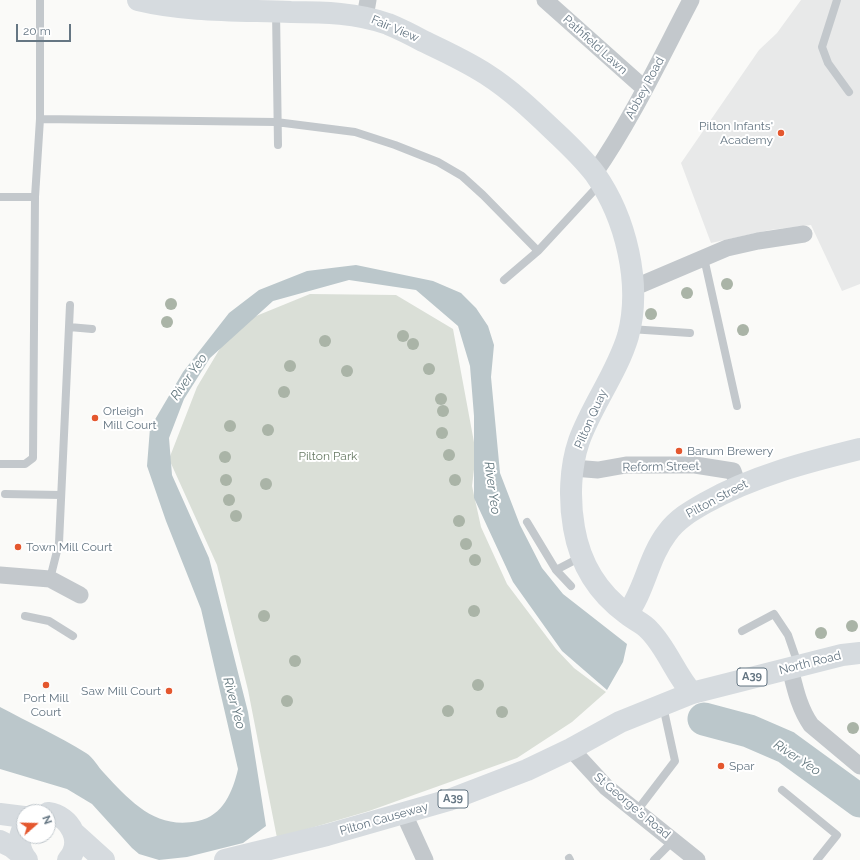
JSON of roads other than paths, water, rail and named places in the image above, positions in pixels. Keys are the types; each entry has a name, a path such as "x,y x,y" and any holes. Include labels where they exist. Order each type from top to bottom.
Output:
{"street":[{"name":"Fair View","path":"138,0 188,8 231,5 276,11 323,12 366,8 391,25 459,59 487,75 527,106 576,151 597,179"},
{"name":"Pathfield Lawn","path":"545,0 645,89"},
{"name":"Abbey Road","path":"597,179 690,0"},
{"name":"Pilton Quay","path":"597,179 616,216 625,238 632,266 633,288 630,328 622,353 579,441 573,468 570,504 574,529 582,557 596,585 627,614 651,631 682,681 692,693"},
{"path":"633,288 727,248 758,241 804,234"},
{"name":"Pilton Street","path":"627,614 636,602 656,549 667,532 687,514 738,485 814,460 860,449"},
{"name":"Reform Street","path":"573,468 598,470 626,465 695,465 733,471 738,485"},
{"path":"0,575 50,579 80,595"},
{"name":"North Road","path":"692,693 714,686 842,655 860,653"},
{"path":"794,667 796,692 806,717 816,729 860,766"},
{"name":"A39","path":"666,704 692,693"},
{"name":"Pilton Causeway","path":"225,860 271,854 404,814 481,788 527,770 571,749 620,722 666,704"},
{"name":"St George's Road","path":"571,749 606,787 697,860"},
{"path":"0,814 16,816"},
{"path":"404,814 425,860"},
{"path":"56,816 64,819 74,832 104,860"},
{"path":"68,860 74,850 74,832"},
{"path":"0,841 12,847 25,858"},
{"path":"21,844 25,858"}],"lane":[{"path":"0,464 25,464 33,458 35,197 40,119 40,0"},
{"path":"836,0 822,47 828,63 849,92"},
{"path":"276,11 276,122 278,145"},
{"path":"40,119 276,122 355,132 395,145 438,162 462,176 483,194 538,251"},
{"path":"504,280 538,251 597,179"},
{"path":"0,197 35,197"},
{"path":"704,258 737,406"},
{"path":"50,579 59,543 70,305"},
{"path":"69,327 92,329"},
{"path":"630,328 690,333"},
{"path":"5,494 61,495"},
{"path":"527,522 556,570 571,586"},
{"path":"556,570 582,557"},
{"path":"742,631 774,614 788,635 794,667"},
{"path":"25,616 49,621 74,636"},
{"path":"636,812 675,761 666,704"},
{"path":"782,790 837,835 817,860"},
{"path":"654,860 673,841"}],"water":[{"path":"356,265 433,281 461,293 476,308 488,326 494,345 491,377 500,473 520,525 542,568 563,594 627,644 623,662 607,690 562,651 513,582 474,498 474,416 470,366 458,326 416,290 349,280 273,301 210,358 184,399 169,438 172,475 209,558 248,712 266,826 243,843 187,857 159,860 139,854 92,804 67,789 0,769 0,707 89,755 124,794 145,811 157,817 183,823 198,821 214,814 226,801 233,786 238,769 201,609 166,521 147,466 150,428 183,372 229,313 259,290 307,271"}],"waterway":[{"name":"River Yeo","path":"704,719 749,731 786,747 860,801"}],"place":[{"name":"Pilton Infants' Academy","path":"781,133"},
{"name":"Orleigh Mill Court","path":"95,418"},
{"name":"Barum Brewery","path":"679,451"},
{"name":"Town Mill Court","path":"18,547"},
{"name":"Port Mill Court","path":"46,685"},
{"name":"Saw Mill Court","path":"169,691"},
{"name":"Spar","path":"721,766"}],"park label":[{"name":"Pilton Park","path":"328,456"}]}
